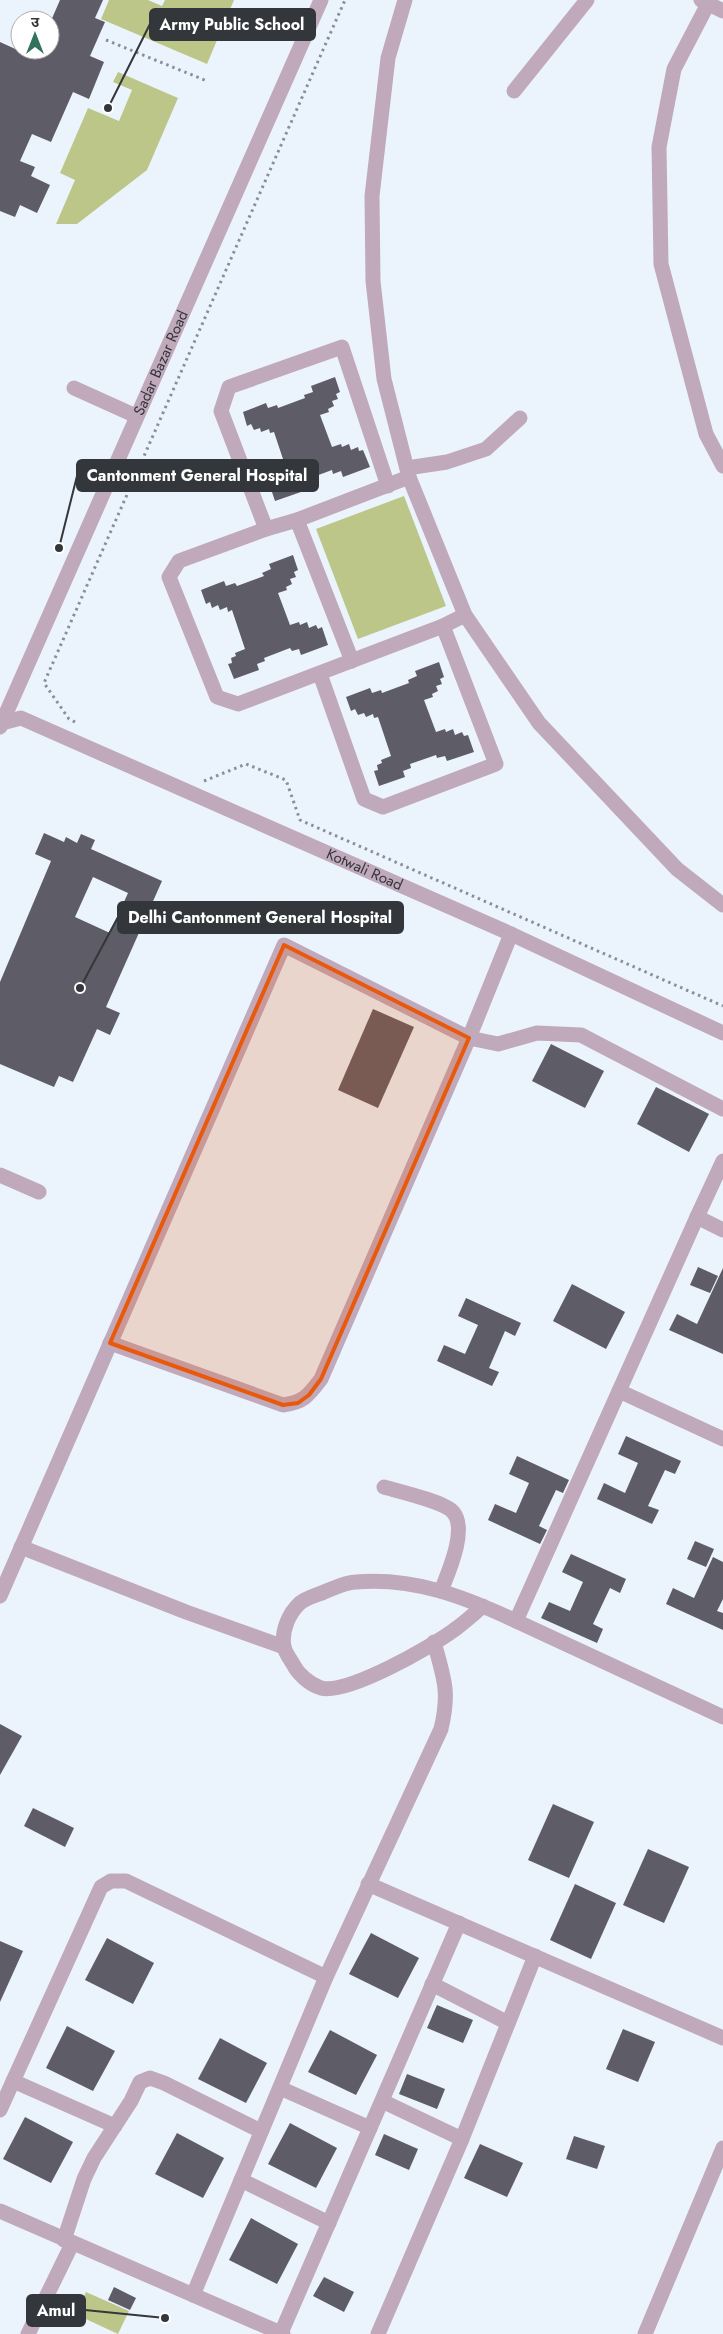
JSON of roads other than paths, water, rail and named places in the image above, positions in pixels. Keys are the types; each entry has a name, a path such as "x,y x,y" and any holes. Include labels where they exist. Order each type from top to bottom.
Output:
{"street":[{"name":"Sadar Bazar Road","path":"1,724 321,0"},
{"path":"405,0 388,58 372,196 373,281 384,379 408,473 465,615 539,722 677,869 723,905"},
{"path":"514,91 587,0"},
{"path":"723,11 707,1 674,69 658,147 662,264 706,434 723,466"},
{"path":"266,529 221,411 229,387 342,347 388,486"},
{"path":"74,388 136,416"},
{"path":"465,615 442,626 320,674 238,704 217,697 169,577 180,561 388,486 408,473 486,449 520,418"},
{"path":"297,520 352,661"},
{"path":"320,674 364,799 383,807 496,764 442,626"},
{"name":"Kotwali Road","path":"1,724 21,718 511,934 723,1033"},
{"path":"110,1343 282,1405 298,1403 309,1395 321,1379 469,1038 511,934"},
{"path":"0,1596 284,945 469,1038 498,1044 537,1033 581,1035 723,1109"},
{"path":"516,1621 723,1161"},
{"path":"0,1174 39,1192"},
{"path":"697,1217 723,1230"},
{"path":"619,1391 723,1439"},
{"path":"384,1487 446,1506 456,1517 458,1528 457,1542 441,1591"},
{"path":"21,1548 186,1612 284,1647"},
{"path":"483,1606 453,1631 364,1680 345,1686 322,1688 309,1682 297,1671 284,1647 286,1619 301,1602 330,1589 354,1582 427,1586 483,1606 723,1717"},
{"path":"192,2295 326,1977 441,1729 446,1706 446,1687 434,1642"},
{"path":"0,2110 101,1887 111,1881 126,1881 326,1977"},
{"path":"368,1884 723,2038"},
{"path":"0,2211 282,2334 458,1923"},
{"path":"378,2334 462,2139 535,1956"},
{"path":"432,1984 508,2023"},
{"path":"28,2334 68,2242 84,2179 94,2158 131,2101 140,2082 150,2078 261,2131"},
{"path":"13,2081 115,2126"},
{"path":"280,2088 370,2128"},
{"path":"382,2101 462,2139"},
{"path":"644,2334 723,2148"},
{"path":"241,2180 329,2223"}],"place":[{"name":"Army Public School","path":"108,108"},
{"name":"Cantonment General Hospital","path":"59,548"},
{"name":"Delhi Cantonment General Hospital","path":"80,988"},
{"name":"Amul","path":"165,2318"}]}
